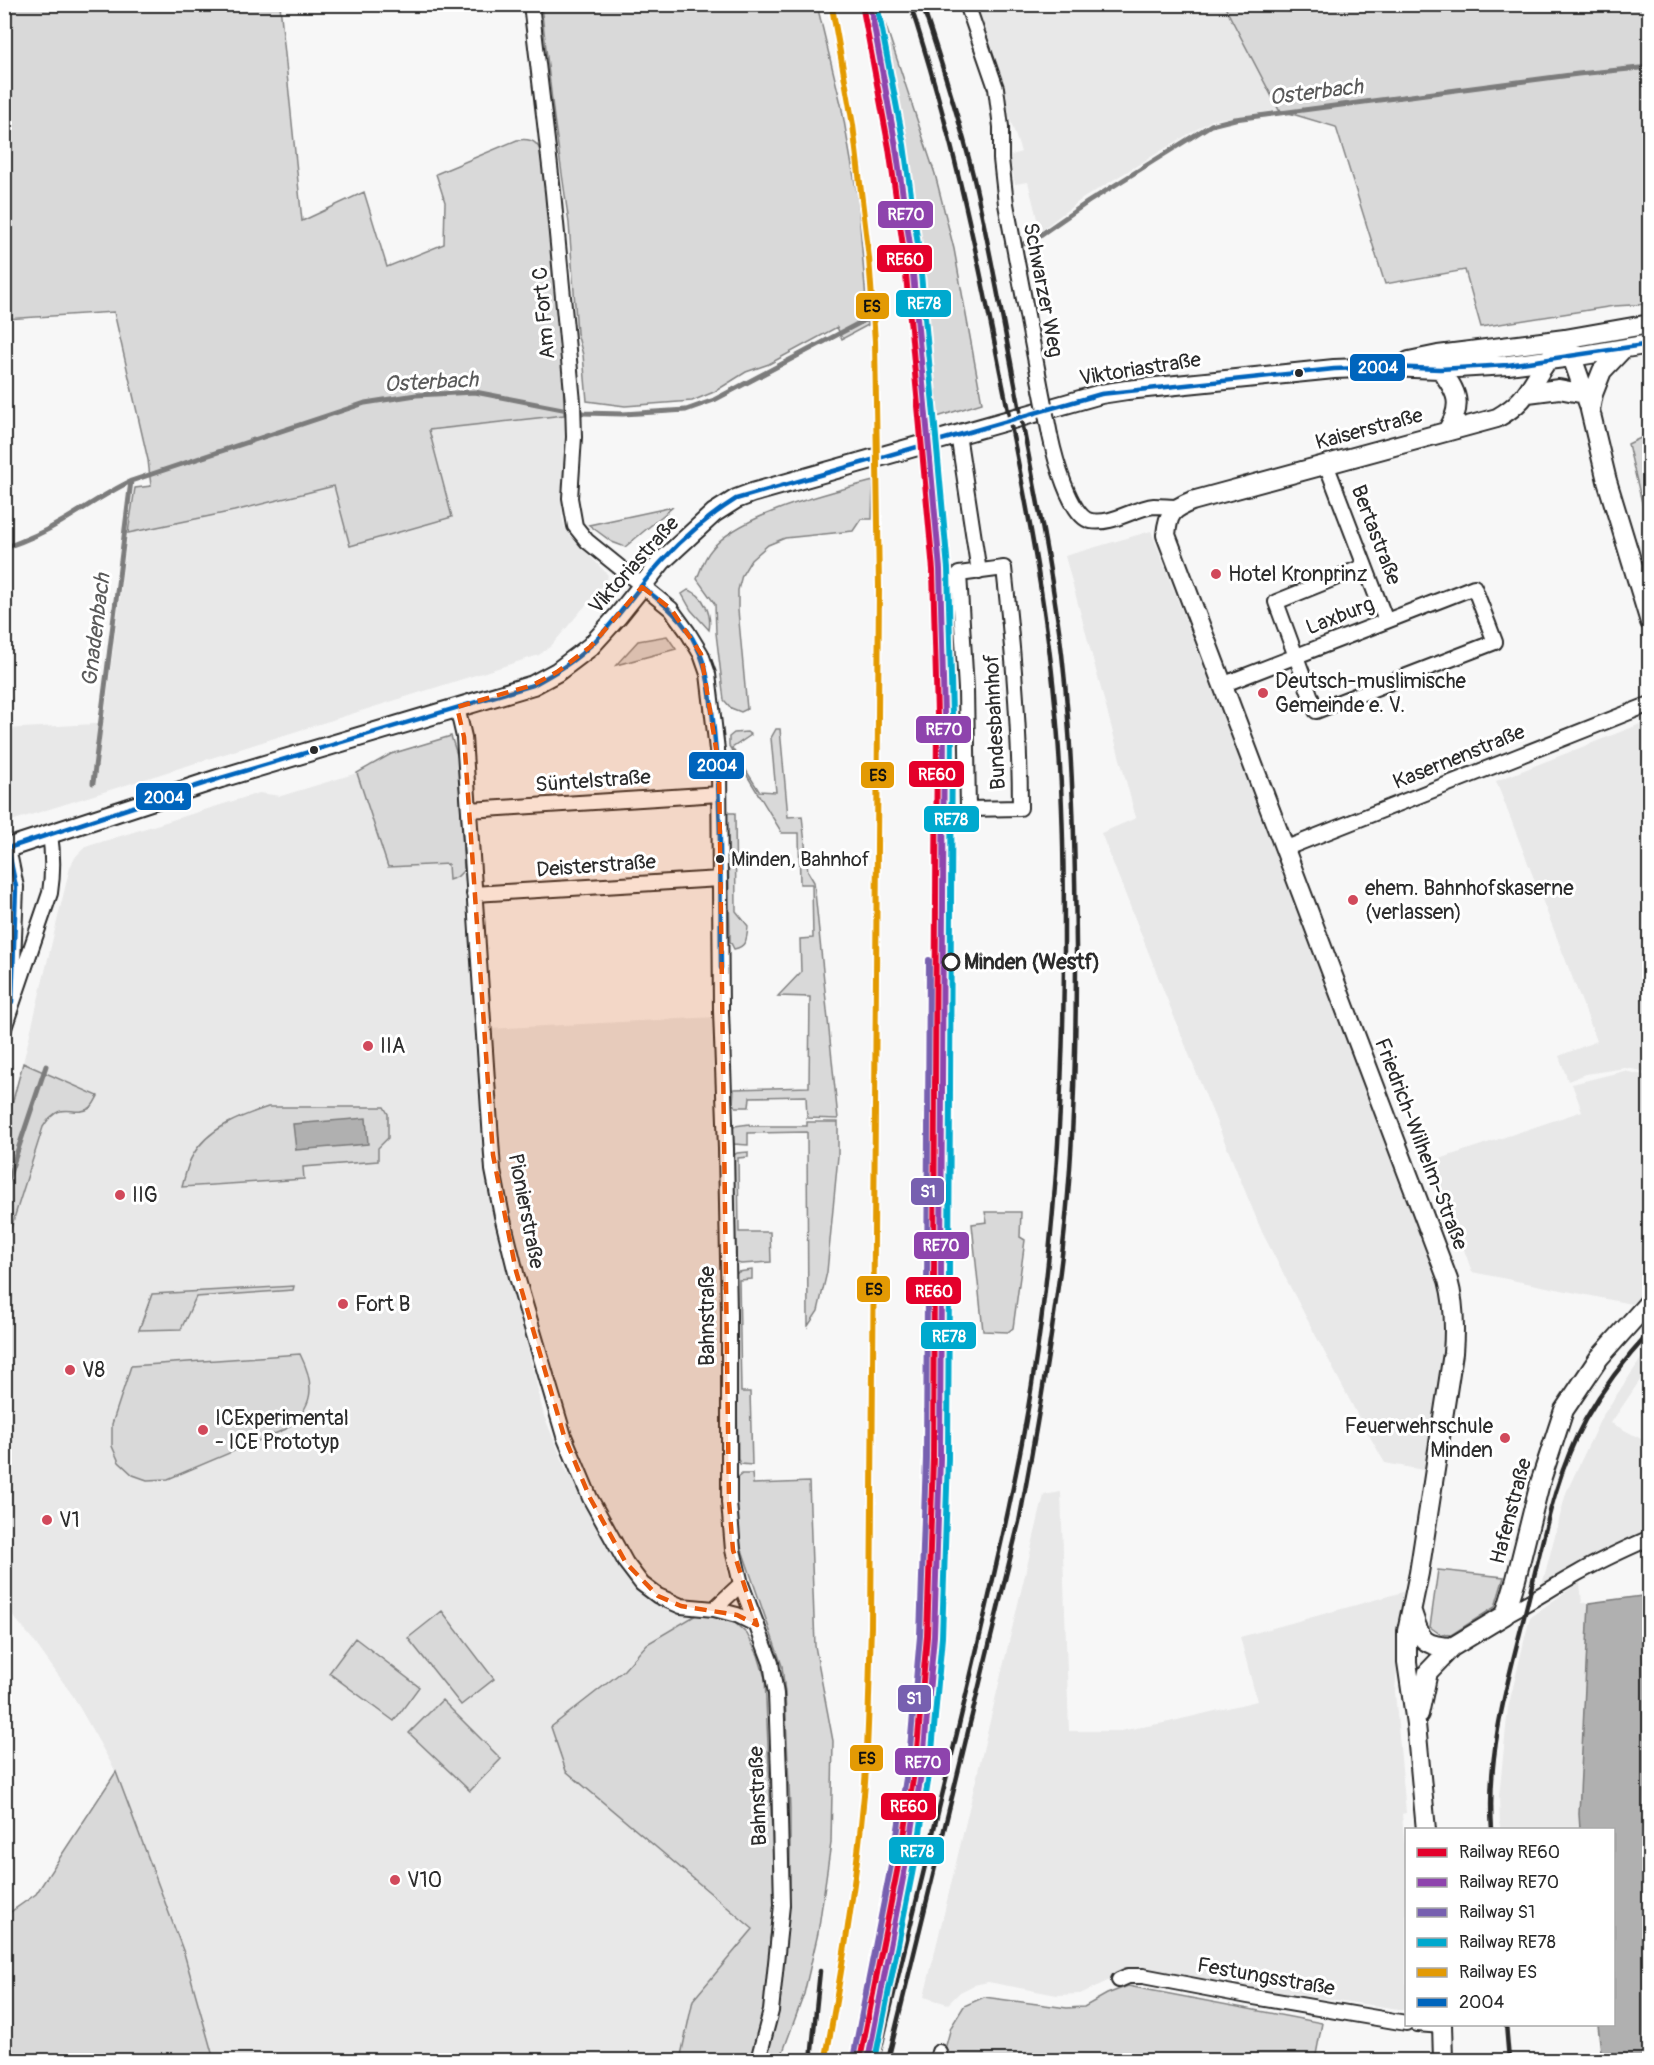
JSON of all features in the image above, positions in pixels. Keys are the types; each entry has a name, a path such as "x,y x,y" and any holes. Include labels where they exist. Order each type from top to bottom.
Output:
{"main road":[{"path":"1650,324 1565,339 1588,402 1607,481 1650,622"},
{"name":"Kaiserstraße","path":"1178,507 1192,501 1497,418 1512,410 1528,393 1565,339"},
{"name":"Viktoriastraße","path":"1387,366 1438,355 1565,339"},
{"path":"1548,361 1650,344"},
{"path":"1588,402 1602,372 1622,350"},
{"name":"Viktoriastraße","path":"6,849 221,778 533,685 557,672 590,647 662,561 714,513 736,499 752,493 1101,394 1301,371 1387,366 1440,369 1548,361"},
{"path":"1440,369 1451,384 1457,398 1455,418 1447,431"},
{"path":"1528,393 1559,389 1588,402"},
{"name":"Friedrich-Wilhelm-Straße","path":"1178,507 1167,519 1166,535 1432,1238 1453,1300 1455,1326 1453,1353 1412,1612 1407,1631 1407,1662 1416,1724 1426,1828"},
{"name":"Hafenstraße","path":"1505,1615 1540,1483 1564,1410 1599,1358 1650,1301"},
{"path":"1412,1612 1426,1643 1438,1647 1452,1647"},
{"path":"1416,1724 1428,1672 1452,1647 1505,1615"},
{"path":"1442,2026 1443,2061"}],"street":[{"name":"Am Fort C","path":"531,4 553,192 573,402 570,498 574,526 587,541 642,587"},
{"name":"Schwarzer Weg","path":"967,4 996,88 1006,204 1053,450 1074,508 1082,517 1090,521 1103,521 1153,506 1178,507"},
{"path":"958,434 979,572"},
{"name":"Bertastraße","path":"1326,464 1386,621"},
{"path":"1296,656 1276,602 1365,566"},
{"name":"Bundesbahnhof","path":"1004,568 1014,657 1020,753 1020,808 968,809 966,689 959,574 979,572 1004,568"},
{"name":"Bahnstraße","path":"642,587 671,609 701,654 708,674 718,766 721,1011 729,1315 729,1502 733,1550 741,1584 771,1663 776,1694 782,1905 771,2011 758,2061"},
{"name":"Laxburg","path":"1222,685 1296,656 1474,587 1495,642 1316,711 1296,656"},
{"name":"Kasernenstraße","path":"1284,849 1650,704"},
{"name":"Pionierstraße","path":"457,707 464,737 493,1170 517,1277 564,1436 590,1498 626,1563 642,1584 658,1596 681,1606 714,1609 737,1615 757,1625"},
{"name":"Süntelstraße","path":"469,810 719,794"},
{"path":"8,1001 50,893 52,879 50,834"},
{"path":"4,1028 16,887 6,849"},
{"name":"Deisterstraße","path":"474,894 720,879"},
{"path":"1505,1615 1579,1572 1650,1538"},
{"path":"714,1609 741,1584"},
{"name":"Festungsstraße","path":"1119,1980 1128,1976 1143,1976 1405,2023"}],"highlighted area":[{"path":"642,587 671,609 701,654 719,767 729,1502 733,1550 757,1625 737,1615 681,1606 658,1596 626,1563 590,1498 564,1436 516,1271 493,1155 464,737 457,707 533,685 557,672 590,647"}],"shaded area":[{"path":"4,5 280,5 302,221 364,192 387,267 444,244 445,202 436,174 517,140 523,139 536,143 543,161 563,362 564,415 429,430 452,517 350,546 334,486 234,511 128,533 135,488 151,486 148,460 114,312 5,319"},
{"path":"541,5 817,5 841,104 858,200 868,325 842,339 837,327 769,364 746,372 714,392 692,401 625,406 587,401 583,355 577,333 569,223"},
{"path":"872,5 879,5 935,174 954,249 982,403 934,418 905,181"},
{"path":"972,5 1224,5 1279,110 1212,120 1082,199 1040,231 1028,182 1015,184 1009,156 1021,152"},
{"path":"1224,5 1649,5 1649,304 1614,306 1481,327 1465,270 1385,284 1336,127 1279,110"},
{"path":"564,415 567,437 562,484 562,516 565,528 608,575 607,580 551,646 539,655 5,823 4,729 94,724 104,721 128,533 234,511 334,486 351,546 452,517 429,430"},
{"path":"1649,434 1649,532 1628,444"},
{"path":"873,481 872,519 861,519 853,531 785,538 768,545 751,560 742,575 738,590 747,709 741,712 731,708 724,700 715,604 697,579 706,556 724,537 763,516 786,506"},
{"path":"673,507 625,547 612,542 589,525"},
{"path":"1151,531 1376,1100 1439,1273 1450,1327 1428,1471 1385,1463 1285,1277 1262,1232 1101,833 1136,818 1065,556"},
{"path":"688,590 694,592 706,606 709,630 691,610 682,594"},
{"path":"667,636 676,649 616,665 638,641"},
{"path":"1648,721 1649,1072 1625,1068 1586,1074 1568,1081 1559,1056 1597,1041 1496,781"},
{"path":"776,729 780,729 788,817 802,816 808,872 814,882 838,1119 807,1118 806,1096 750,1097 749,1107 736,1107 733,1104 734,1089 809,1087 810,997 778,996 801,972 800,939 813,938 812,884 800,884 799,833 782,833 729,746 729,737 734,733 747,732 751,735 732,748 759,791 776,792 771,738"},
{"path":"451,736 458,758 464,870 457,877 449,880 448,864 388,867 357,773 391,754"},
{"path":"357,773 388,867 448,864 450,880 464,870 464,861 488,1176 544,1416 569,1476 575,1474 614,1554 678,1611 696,1615 647,1644 624,1670 579,1705 566,1771 753,1929 693,2000 680,2060 214,2060 184,1953 116,1772 73,1696 33,1640 5,1606 4,1123 23,1063 70,867 85,847 259,793 281,796"},
{"path":"727,813 735,813 736,911 748,926 744,944 734,949 730,941"},
{"path":"716,1017 724,1549 730,1586 714,1598 702,1602 685,1600 669,1594 653,1585 639,1572 620,1542 590,1483 537,1316 504,1200 488,1029"},
{"path":"23,1063 98,1096 90,1108 84,1111 67,1110 56,1113 43,1127 5,1247 5,1130"},
{"path":"1624,1071 1649,1076 1649,1289 1631,1304 1472,1272 1451,1213 1428,1163 1582,1111 1572,1084"},
{"path":"268,1107 384,1107 388,1114 388,1138 378,1148 378,1161 303,1167 304,1179 182,1187 191,1159 207,1137 236,1119"},
{"path":"366,1118 368,1144 296,1150 293,1124"},
{"path":"807,1122 838,1122 838,1156 827,1272 818,1311 808,1326 807,1132 748,1133 748,1145 733,1144 731,1130 735,1126 749,1124 750,1126 807,1126"},
{"path":"748,1152 748,1157 738,1158 739,1232 770,1232 771,1262 741,1264 737,1263 736,1259 733,1156 737,1153"},
{"path":"985,1212 1021,1212 1020,1237 1025,1240 1013,1328 1008,1332 983,1331 972,1224 987,1222"},
{"path":"752,1270 752,1279 739,1280 741,1392 750,1392 752,1465 740,1464 738,1459 735,1276 738,1272"},
{"path":"294,1286 293,1290 196,1297 181,1329 139,1330 152,1294"},
{"path":"1649,1347 1649,1367 1611,1423 1645,1441 1649,1434 1649,1529 1542,1585 1566,1493 1601,1418"},
{"path":"300,1354 308,1376 310,1395 302,1412 286,1429 168,1479 147,1480 133,1475 119,1462 112,1446 112,1424 131,1366"},
{"path":"742,1474 752,1474 753,1484 809,1482 815,1646 833,1741 831,1843 818,1933 804,1994 780,2060 680,2060 693,2000 753,1929 566,1771 551,1727 624,1670 647,1644 696,1615 715,1617 735,1623 747,1634 758,1655 765,1678 775,1900 770,1939 783,1946 790,1889 790,1809 785,1693 782,1666 741,1547 736,1485 737,1478"},
{"path":"1061,1492 1069,1731 1120,1731 1257,1701 1240,1637 1403,1592 1395,1692 1406,1813 1402,1814 1405,1848 1405,2010 1129,1971 1080,1994 1057,1995 988,1982 974,1985 960,1992 948,2004 924,1997 1044,1495"},
{"path":"1438,1570 1504,1577 1495,1607 1451,1635 1440,1634 1430,1627"},
{"path":"1580,1582 1582,1603 1589,1603 1580,1828 1500,1828 1499,1796 1508,1708 1530,1617"},
{"path":"1649,1595 1649,2060 1602,2060 1598,2026 1615,2026 1615,1828 1580,1828 1589,1603"},
{"path":"442,1611 494,1679 461,1705 408,1638"},
{"path":"355,1638 419,1687 394,1721 329,1673"},
{"path":"442,1700 501,1759 470,1791 409,1733"},
{"path":"116,1772 184,1953 214,2060 5,2060 5,1916 36,1894"},
{"path":"1128,1986 1322,2023 1315,2060 942,2060 951,2027 964,2006 984,1997 1067,2008 1084,2007 1107,1994"}],"waterway":[{"name":"Osterbach","path":"1021,245 1033,240 1088,202 1211,125 1235,119 1578,74 1650,67"},
{"name":"Osterbach","path":"4,548 47,530 131,481 365,403 416,395 475,392 583,413 623,414 686,410 714,400 865,320"},
{"name":"Gnadenbach","path":"93,783 131,481"},
{"name":"Gnadenbach","path":"4,1191 46,1066"}],"railway":[{"path":"878,2060 956,1739 1009,1508 1027,1415 1047,1275 1057,1165 1064,1000 1060,763 1051,661 1039,578 972,232 938,95 910,4"},
{"path":"888,2060 1019,1522 1031,1460 1065,1230 1071,1150 1075,1028 1076,910 1071,763 1066,690 1053,589 979,202 956,110 922,4"},
{"path":"1492,1828 1493,1770 1501,1712 1558,1484 1575,1441 1592,1408 1615,1374 1650,1332"},
{"path":"811,2060 820,1971"},
{"path":"1506,2026 1509,2060"}],"rail line":[{"name":"RE60","path":"860,2060 904,1836 916,1760 927,1636 933,1458 937,715 933,570 904,253 889,148 862,4"},
{"name":"RE70","path":"868,2060 911,1837 923,1761 934,1636 940,1458 944,715 940,569 911,252 896,147 870,4"},
{"name":"RE78","path":"875,2060 919,1839 931,1762 942,1637 948,1458 952,715 948,569 919,252 904,145 877,4"},
{"name":"ES","path":"826,2057 857,1861 868,1732 871,1627 879,586 875,341 869,258 853,125 832,7"},
{"name":"S1","path":"853,2059 897,1835 909,1759 920,1636 926,1458 929,960"}],"transit line":[{"name":"2004","path":"12,1002 16,887 8,848 221,778 533,685 584,652 609,626 670,552 706,520 736,499 1101,394 1334,369 1387,367 1440,369 1508,365 1650,344"},
{"name":"2004","path":"642,587 666,606 686,629 701,657 707,677 717,761 721,968"}],"place":[{"name":"Hotel Kronprinz","path":"1216,574"},
{"name":"Deutsch-muslimische Gemeinde e. V.","path":"1263,693"},
{"name":"Minden, Bahnhof","path":"720,859"},
{"name":"ehem. Bahnhofskaserne (verlassen)","path":"1353,900"},
{"name":"Minden (Westf)","path":"951,962"},
{"name":"IIA","path":"368,1046"},
{"name":"IIG","path":"120,1195"},
{"name":"Fort B","path":"343,1304"},
{"name":"V8","path":"70,1370"},
{"name":"ICExperimental - ICE Prototyp","path":"203,1430"},
{"name":"Feuerwehrschule Minden","path":"1505,1438"},
{"name":"V1","path":"47,1520"},
{"name":"V10","path":"395,1880"}]}
